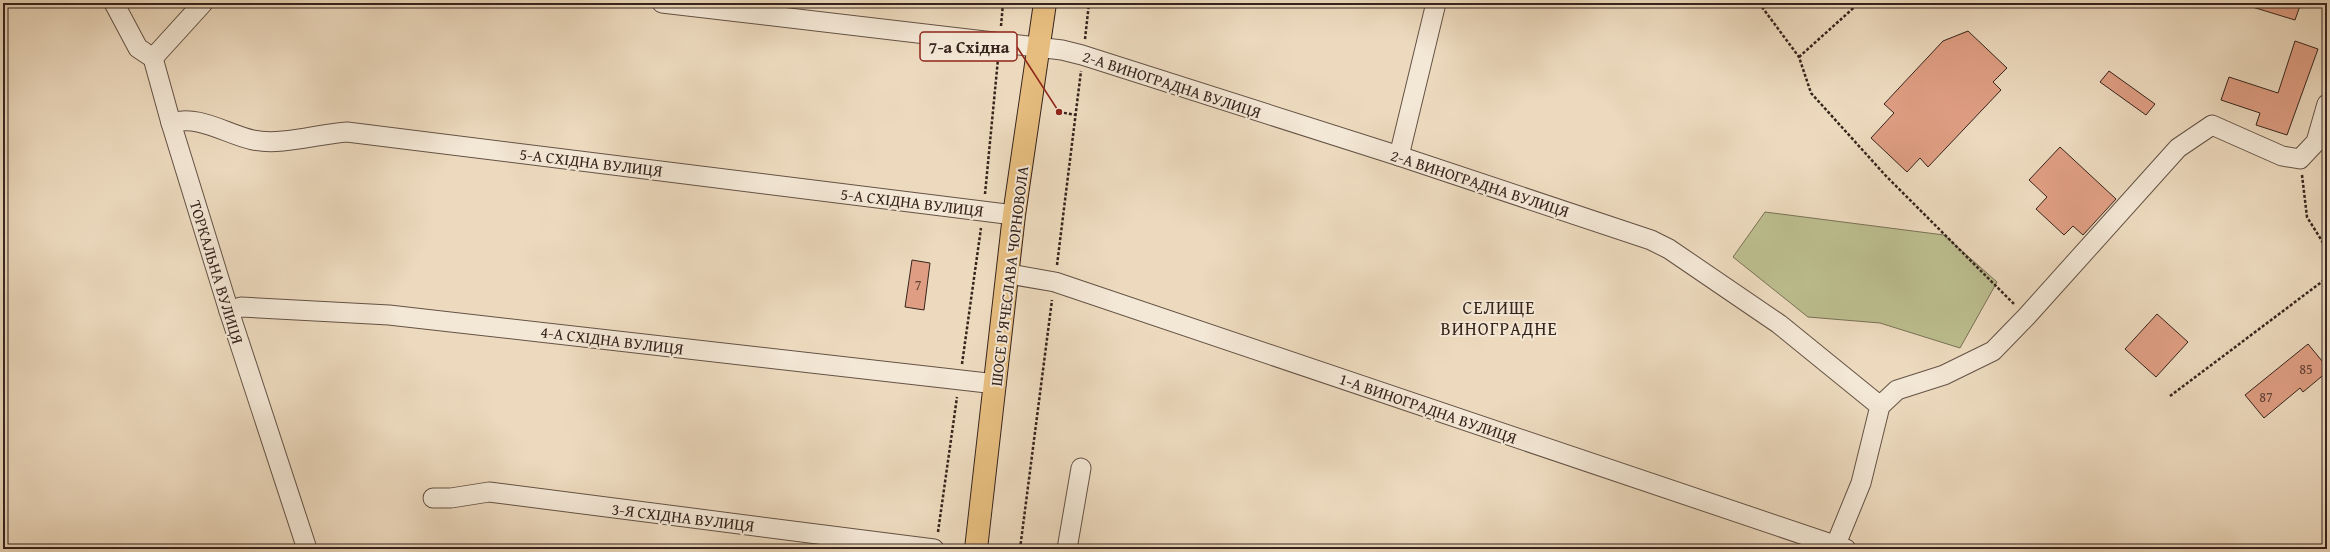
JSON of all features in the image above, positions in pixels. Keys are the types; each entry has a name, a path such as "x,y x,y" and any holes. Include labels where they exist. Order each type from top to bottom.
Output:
{"main road":[{"name":"ШОСЕ В'ЯЧЕСЛАВА ЧОРНОВОЛА","path":"976,549 1009,274 1014,215 1039,48 1044,3"}],"street":[{"path":"114,3 138,48 153,58 203,3"},
{"name":"2-А ВИНОГРАДНА ВУЛИЦЯ","path":"662,3 1039,48 1082,55 1399,156 1651,240 1669,250 1779,324 1880,406"},
{"path":"1399,156 1436,3"},
{"name":"ТОРКАЛЬНА ВУЛИЦЯ","path":"153,58 170,123 228,311 307,549"},
{"path":"1838,548 1861,483 1880,406 1897,390 1944,375 1994,351 2178,148 2212,125 2282,156 2300,159 2316,142 2327,104"},
{"name":"5-А СХІДНА ВУЛИЦЯ","path":"170,123 188,120 252,140 271,142 348,132 1014,215"},
{"name":"1-А ВИНОГРАДНА ВУЛИЦЯ","path":"1009,274 1054,282 1838,548"},
{"name":"4-А СХІДНА ВУЛИЦЯ","path":"228,311 241,306 389,315 996,384"},
{"path":"1067,549 1081,468"},
{"name":"3-Я СХІДНА ВУЛИЦЯ","path":"433,498 451,498 489,492 936,541"}],"path":[{"path":"1759,3 1799,57 1811,93 1886,176 2027,316"},
{"path":"1799,57 1859,3"},
{"path":"1059,112 1076,115"},
{"path":"2300,159 2307,217 2327,249"},
{"path":"2170,396 2327,278"},
{"path":"936,541 960,380"}],"green space":[{"path":"1765,212 1944,235 1997,282 1960,348 1880,323 1808,317 1733,257"}],"building":[{"path":"2249,3 2301,3 2295,20 2249,6"},
{"path":"1968,31 2007,68 1993,82 2001,90 1928,167 1920,158 1907,172 1871,138 1894,113 1884,104 1943,41"},
{"path":"2295,41 2318,49 2287,135 2256,125 2260,113 2221,100 2229,77 2278,93"},
{"path":"2109,71 2155,104 2146,115 2100,82"},
{"path":"2060,147 2116,199 2083,235 2073,226 2064,235 2036,209 2047,197 2029,180"},
{"path":"912,260 930,263 924,310 905,307"},
{"path":"2157,314 2188,342 2156,377 2125,349"},
{"path":"2308,344 2327,367 2327,372 2303,392 2300,388 2264,418 2245,395"}],"place":[{"name":"7-а Східна","path":"1059,112"}],"district":[{"name":"СЕЛИЩЕ ВИНОГРАДНЕ","path":"1499,318"}]}
